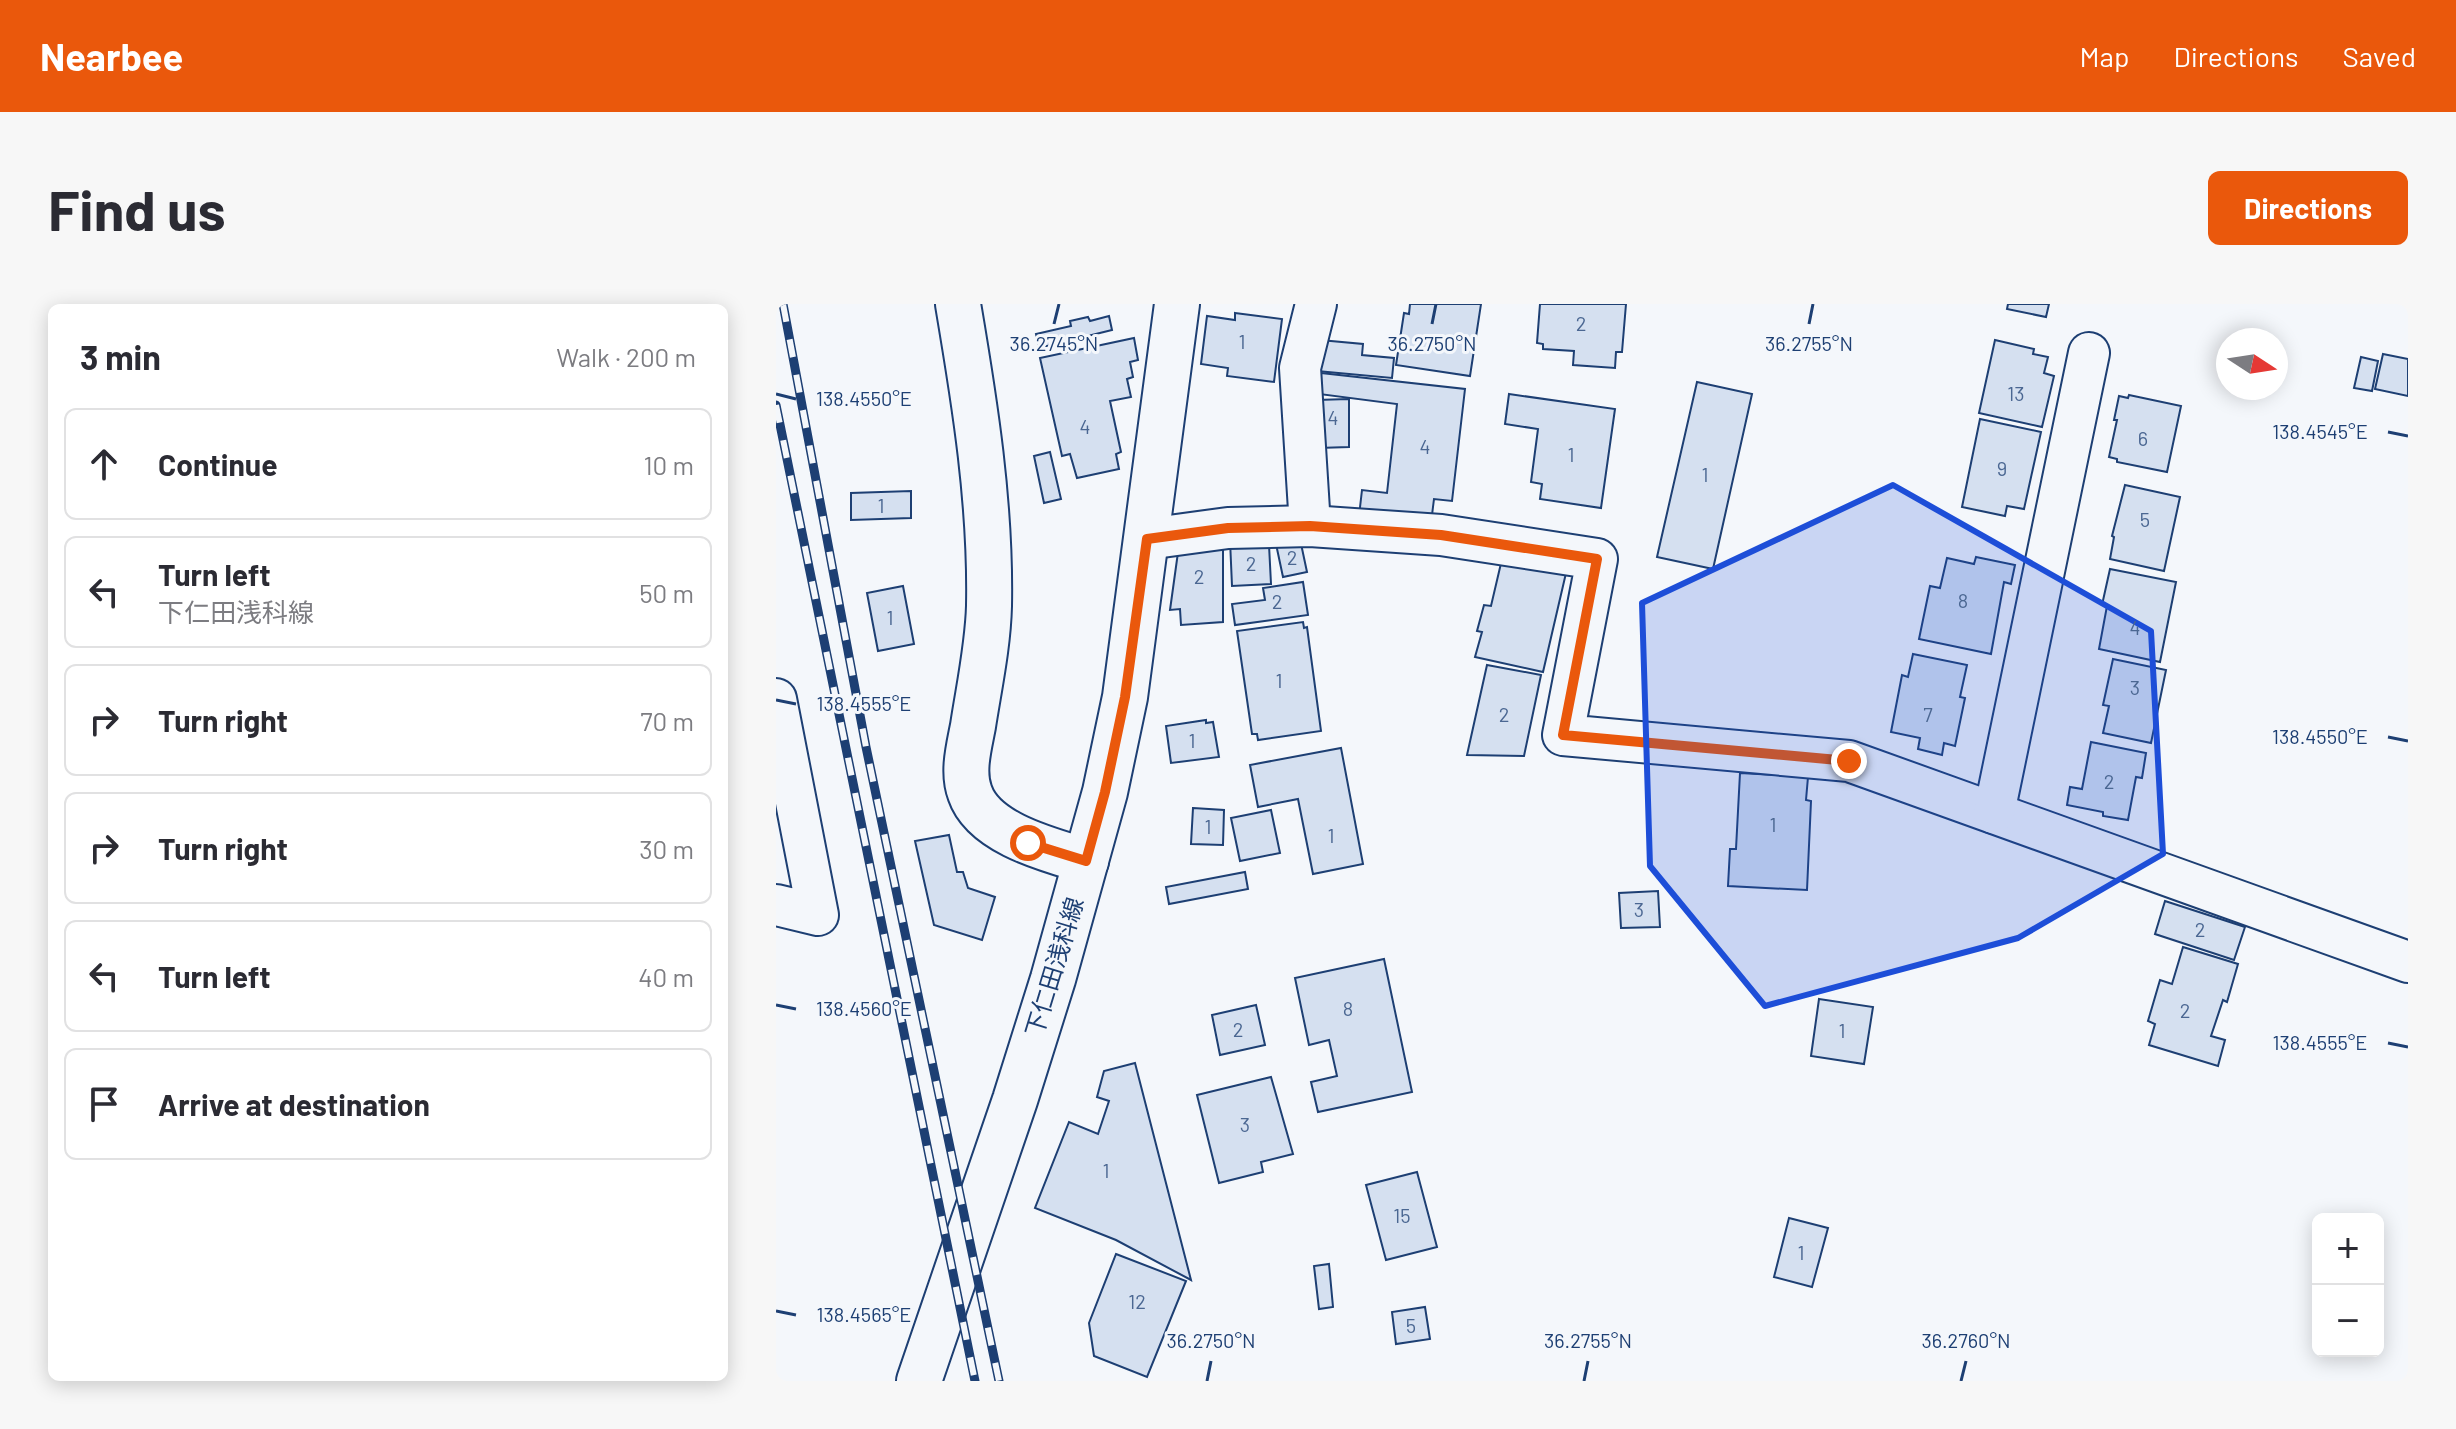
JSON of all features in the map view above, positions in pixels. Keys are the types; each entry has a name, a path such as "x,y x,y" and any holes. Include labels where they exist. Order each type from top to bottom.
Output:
{"main road":[{"path":"958,304 986,499 989,608 967,764 970,793 985,815 1004,830 1028,843 1086,861"},
{"name":"下仁田浅科線","path":"919,1381 1015,1100 1053,979 1105,792 1125,697 1177,304"}],"street":[{"path":"1310,526 1300,368 1316,304"},
{"path":"1994,813 2089,353"},
{"path":"1147,539 1228,528 1310,526 1441,535 1597,559 1563,735 1849,761 2408,962"},
{"path":"776,699 780,746 818,915 776,905"}],"highlighted area":[{"path":"1893,485 2151,631 2163,854 2018,938 1765,1006 1650,866 1642,603"}],"building":[{"path":"1410,304 1481,304 1470,376 1396,365 1404,313 1409,314"},
{"path":"1540,304 1626,304 1622,352 1616,352 1615,368 1573,365 1574,351 1543,349 1543,344 1537,343"},
{"path":"2008,304 2049,304 2046,317 2007,309"},
{"path":"1235,313 1282,319 1274,382 1227,376 1228,368 1201,364 1207,316 1235,320"},
{"path":"1109,316 1112,330 1039,348 1036,334 1071,326 1070,321 1088,317 1090,321"},
{"path":"1134,338 1138,360 1130,362 1133,377 1127,379 1131,397 1110,401 1121,452 1116,454 1119,469 1077,478 1070,454 1062,456 1040,358"},
{"path":"1320,340 1363,344 1362,355 1394,358 1392,378 1317,371"},
{"path":"1995,340 2034,349 2033,354 2048,357 2044,373 2054,376 2042,427 1979,413"},
{"path":"2383,354 2408,359 2408,396 2375,389"},
{"path":"2361,357 2378,361 2372,391 2354,388"},
{"path":"1321,373 1465,389 1452,501 1434,499 1431,523 1359,516 1362,490 1387,493 1397,404 1319,394"},
{"path":"1697,382 1752,394 1713,569 1657,557"},
{"path":"1509,394 1615,409 1601,508 1540,499 1542,484 1531,482 1538,429 1505,424"},
{"path":"2129,395 2181,406 2167,472 2117,462 2117,459 2109,457 2119,396 2128,398"},
{"path":"1349,399 1349,447 1318,448 1316,400"},
{"path":"1980,419 2041,432 2024,509 2007,506 2005,516 1962,507"},
{"path":"1050,452 1061,499 1044,503 1034,456"},
{"path":"2125,485 2180,497 2164,571 2110,559 2112,536"},
{"path":"911,491 911,518 851,520 851,493"},
{"path":"1300,539 1307,572 1283,577 1276,544"},
{"path":"1230,540 1269,545 1271,584 1232,586"},
{"path":"1223,544 1223,622 1181,625 1180,609 1170,610 1179,545"},
{"path":"1976,557 2015,565 2011,584 2004,582 1991,654 1919,639 1930,586 1940,588 1947,558 1974,564"},
{"path":"1502,559 1566,573 1543,672 1475,657 1482,632 1477,631 1484,605 1491,606"},
{"path":"2110,569 2176,582 2160,662 2099,649 2107,606 2102,605"},
{"path":"1303,582 1308,615 1235,625 1232,604 1265,600 1263,588"},
{"path":"903,586 914,644 878,651 867,593"},
{"path":"1303,622 1304,628 1307,627 1321,731 1258,740 1257,734 1252,734 1237,631"},
{"path":"1913,654 1967,665 1960,697 1965,698 1955,746 1944,743 1942,755 1918,749 1920,738 1891,732 1902,675 1908,677"},
{"path":"2113,659 2166,670 2151,743 2103,733 2109,706 2103,705"},
{"path":"1487,665 1541,675 1524,756 1467,755"},
{"path":"1206,720 1206,723 1213,722 1219,757 1171,763 1166,726"},
{"path":"2091,742 2146,753 2142,778 2136,777 2128,820 2067,805 2070,787 2082,789"},
{"path":"1341,748 1363,864 1313,874 1298,799 1258,807 1250,765"},
{"path":"1740,773 1808,777 1806,800 1811,801 1807,890 1728,886 1730,849 1736,849"},
{"path":"1193,808 1224,810 1223,845 1191,844"},
{"path":"1271,810 1280,853 1240,861 1231,818"},
{"path":"949,835 957,872 963,872 968,888 995,897 982,940 934,925 915,841"},
{"path":"1245,872 1248,889 1169,904 1166,887"},
{"path":"1658,891 1660,927 1621,928 1619,893"},
{"path":"2165,901 2245,927 2234,960 2155,934"},
{"path":"2183,947 2238,964 2227,1002 2223,1000 2211,1036 2225,1040 2218,1066 2149,1045 2155,1024 2148,1021 2160,980 2172,984"},
{"path":"1384,959 1412,1092 1318,1112 1311,1082 1337,1076 1329,1040 1309,1045 1295,978"},
{"path":"1819,999 1873,1007 1864,1064 1811,1056"},
{"path":"1256,1005 1265,1045 1220,1055 1212,1015"},
{"path":"1135,1063 1191,1280 1116,1240 1035,1208 1069,1122 1098,1134 1109,1101 1097,1097 1104,1071"},
{"path":"1271,1077 1293,1154 1261,1162 1263,1172 1219,1183 1197,1095"},
{"path":"1417,1172 1437,1247 1386,1260 1366,1185"},
{"path":"1789,1218 1828,1228 1812,1287 1774,1277"},
{"path":"1116,1254 1186,1281 1147,1377 1094,1356 1089,1323"},
{"path":"1329,1264 1333,1307 1319,1309 1314,1266"},
{"path":"1425,1307 1430,1339 1396,1344 1392,1312"}],"railway":[{"path":"783,304 866,747 999,1381"},
{"path":"776,405 975,1381"}],"route":[{"path":"1028,843 1086,861 1105,792 1125,697 1147,539 1228,528 1310,526 1441,535 1597,559 1563,735 1849,761"}]}
